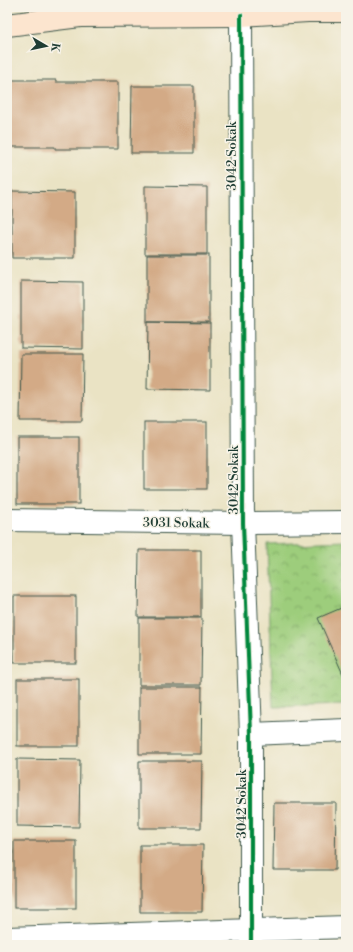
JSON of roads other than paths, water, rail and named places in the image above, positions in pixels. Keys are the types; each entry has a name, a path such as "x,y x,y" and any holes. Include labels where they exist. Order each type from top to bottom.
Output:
{"street":[{"path":"7,26 80,12 241,14 308,9 346,11"},
{"name":"3042 Sokak","path":"241,14 243,523 250,734 251,937"},
{"name":"3031 Sokak","path":"7,520 243,523 346,522"},
{"path":"250,734 346,730"},
{"path":"7,938 251,937 346,927"}]}
